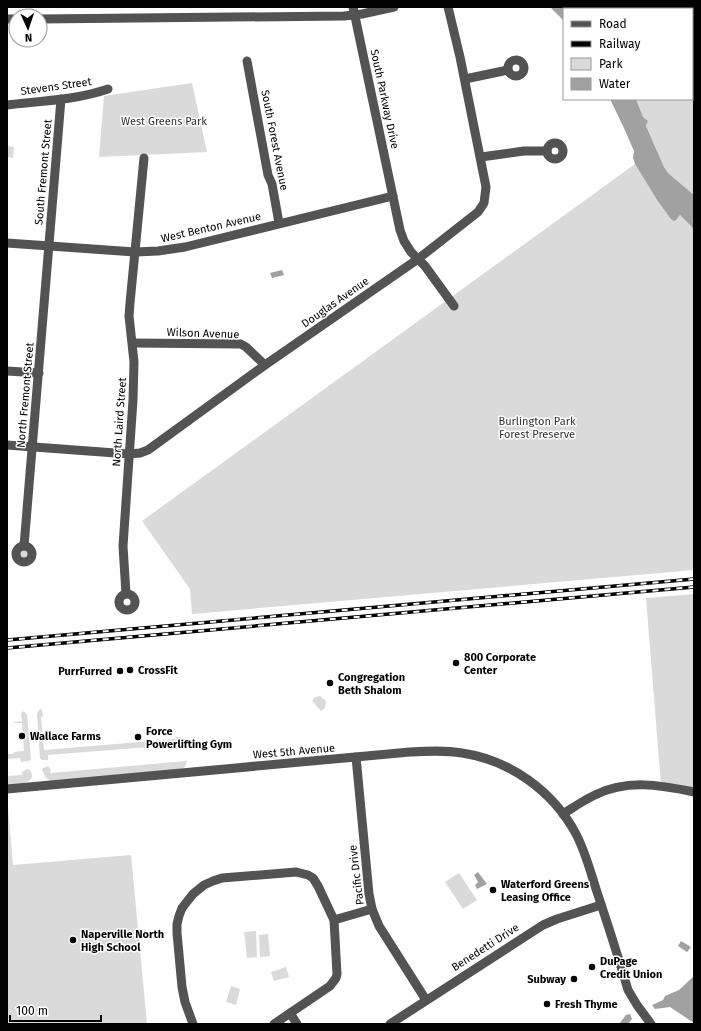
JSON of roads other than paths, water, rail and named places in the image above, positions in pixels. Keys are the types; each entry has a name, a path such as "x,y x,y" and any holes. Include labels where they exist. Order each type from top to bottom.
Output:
{"street":[{"path":"48,19 354,11 394,7"},
{"name":"Douglas Avenue","path":"7,445 129,454 140,453 148,450 265,365 418,259 473,217 484,203 486,190 481,157 465,79 448,7"},
{"name":"South Parkway Drive","path":"354,11 400,230 404,241 411,252 425,266 454,306"},
{"name":"South Forest Avenue","path":"247,61 268,175 272,184 279,223"},
{"path":"465,79 508,70"},
{"name":"Stevens Street","path":"7,105 61,99 94,94 108,90"},
{"name":"South Fremont Street","path":"49,246 61,99"},
{"path":"481,157 524,151 547,151"},
{"name":"North Laird Street","path":"126,594 123,546 134,362 129,310 144,158"},
{"name":"West Benton Avenue","path":"7,243 135,252 158,251 185,247 393,196"},
{"name":"North Fremont Street","path":"24,546 49,246"},
{"name":"Wilson Avenue","path":"133,343 241,344 265,365"},
{"path":"7,371 38,373"},
{"name":"West 5th Avenue","path":"7,789 428,751 462,753 476,756 507,767 520,774 541,790 563,814 577,835 628,990 651,1024"},
{"name":"Pacific Drive","path":"356,757 369,894 372,909 383,934 426,1000"},
{"path":"563,814 595,795 611,788 621,786 652,784 694,792"},
{"path":"192,1024 185,1002 176,933 178,916 187,901 197,890 222,878 290,872 302,873 308,875 316,882 334,920 338,970 336,978 330,986 274,1024"},
{"name":"Benedetti Drive","path":"390,1024 543,925 601,905"},
{"path":"334,920 372,909"},
{"path":"290,1013 297,1024"}],"water":[{"path":"550,7 584,7 563,8 563,20"},
{"path":"610,100 636,100 643,117 648,121 646,126 664,167 668,173 694,195 694,233 692,227 680,215 674,221 671,219 657,200 635,164 633,158 634,151"},
{"path":"282,270 284,275 272,278 270,273"},
{"path":"478,872 487,884 477,889 475,885 478,882 474,875"},
{"path":"681,941 691,947 687,952 678,946"},
{"path":"694,976 694,1023 670,1007 655,1009 652,1005 663,1000 665,996 679,990"},
{"path":"630,1014 632,1019 628,1024 619,1024 626,1015"}],"railway":[{"path":"7,640 694,579"},
{"path":"7,648 694,587"}],"place":[{"name":"800 Corporate Center","path":"456,663"},
{"name":"CrossFit","path":"130,670"},
{"name":"PurrFurred","path":"120,671"},
{"name":"Congregation Beth Shalom","path":"330,683"},
{"name":"Wallace Farms","path":"22,736"},
{"name":"Force Powerlifting Gym","path":"138,737"},
{"name":"Waterford Greens Leasing Office","path":"493,890"},
{"name":"Naperville North High School","path":"73,940"},
{"name":"DuPage Credit Union","path":"592,967"},
{"name":"Subway","path":"574,979"},
{"name":"Fresh Thyme","path":"547,1004"}],"park label":[{"name":"West Greens Park","path":"164,121"},
{"name":"Burlington Park Forest Preserve","path":"537,427"}]}
